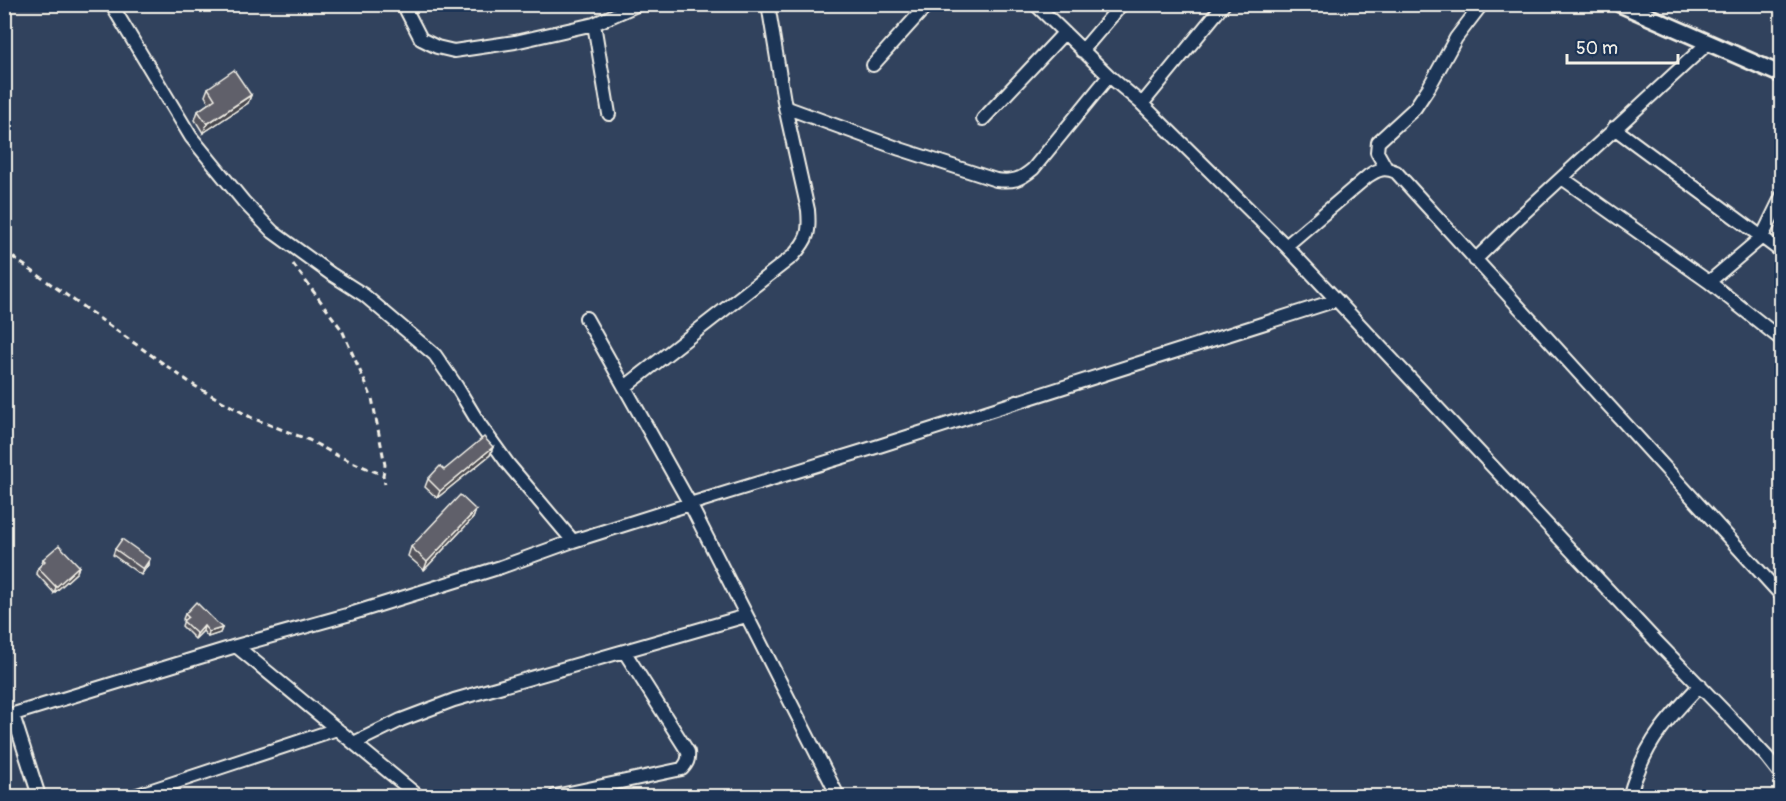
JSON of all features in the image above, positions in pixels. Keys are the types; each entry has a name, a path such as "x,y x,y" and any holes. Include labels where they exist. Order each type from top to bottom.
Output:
{"street":[{"path":"111,4 191,137 231,187 273,232 364,295 435,355 508,464 573,542"},
{"path":"403,4 422,39 437,47 454,51 515,42 594,24 639,4"},
{"path":"625,387 792,256 805,242 809,227 808,210 785,106 768,4"},
{"path":"873,66 928,4"},
{"path":"1035,4 1082,51 1142,104 1286,246 1656,641 1700,685 1782,776"},
{"path":"1082,51 1122,4"},
{"path":"1142,104 1224,4"},
{"path":"1386,168 1377,152 1378,141 1415,108 1456,38 1482,4"},
{"path":"1620,4 1782,75"},
{"path":"594,24 609,114"},
{"path":"983,119 1064,33"},
{"path":"1475,260 1614,128 1708,43"},
{"path":"785,106 900,149 996,180 1010,182 1023,177 1033,168 1109,76"},
{"path":"1614,128 1782,252"},
{"path":"1286,246 1376,170 1386,168 1396,172 1406,180 1475,260 1782,596"},
{"path":"1562,178 1709,282 1782,340"},
{"path":"1709,282 1762,237 1782,196"},
{"path":"26,796 37,791 9,716 236,645 347,615 501,567 690,504 902,439 1336,300"},
{"path":"586,318 690,504 838,796"},
{"path":"354,743 401,720 454,700 746,616"},
{"path":"236,645 418,796"},
{"path":"555,796 682,769 687,763 688,752 624,651"},
{"path":"1630,796 1642,761 1654,738 1700,685"},
{"path":"134,796 337,729"}],"path":[{"path":"4,251 195,387 252,418 309,440 383,475"},
{"path":"288,256 342,330 368,388 385,465 383,475 385,484"}],"building":[{"path":"234,70 251,95 207,124 198,111 215,99 208,88"},
{"path":"484,437 493,447 440,491 428,479 440,466 444,470"},
{"path":"460,495 476,510 427,562 411,547"},
{"path":"122,539 150,559 143,569 115,549"},
{"path":"59,545 79,566 56,587 38,568 45,561 43,559"},
{"path":"196,602 222,628 209,632 204,626 197,634 183,621 188,617 185,614"}]}
